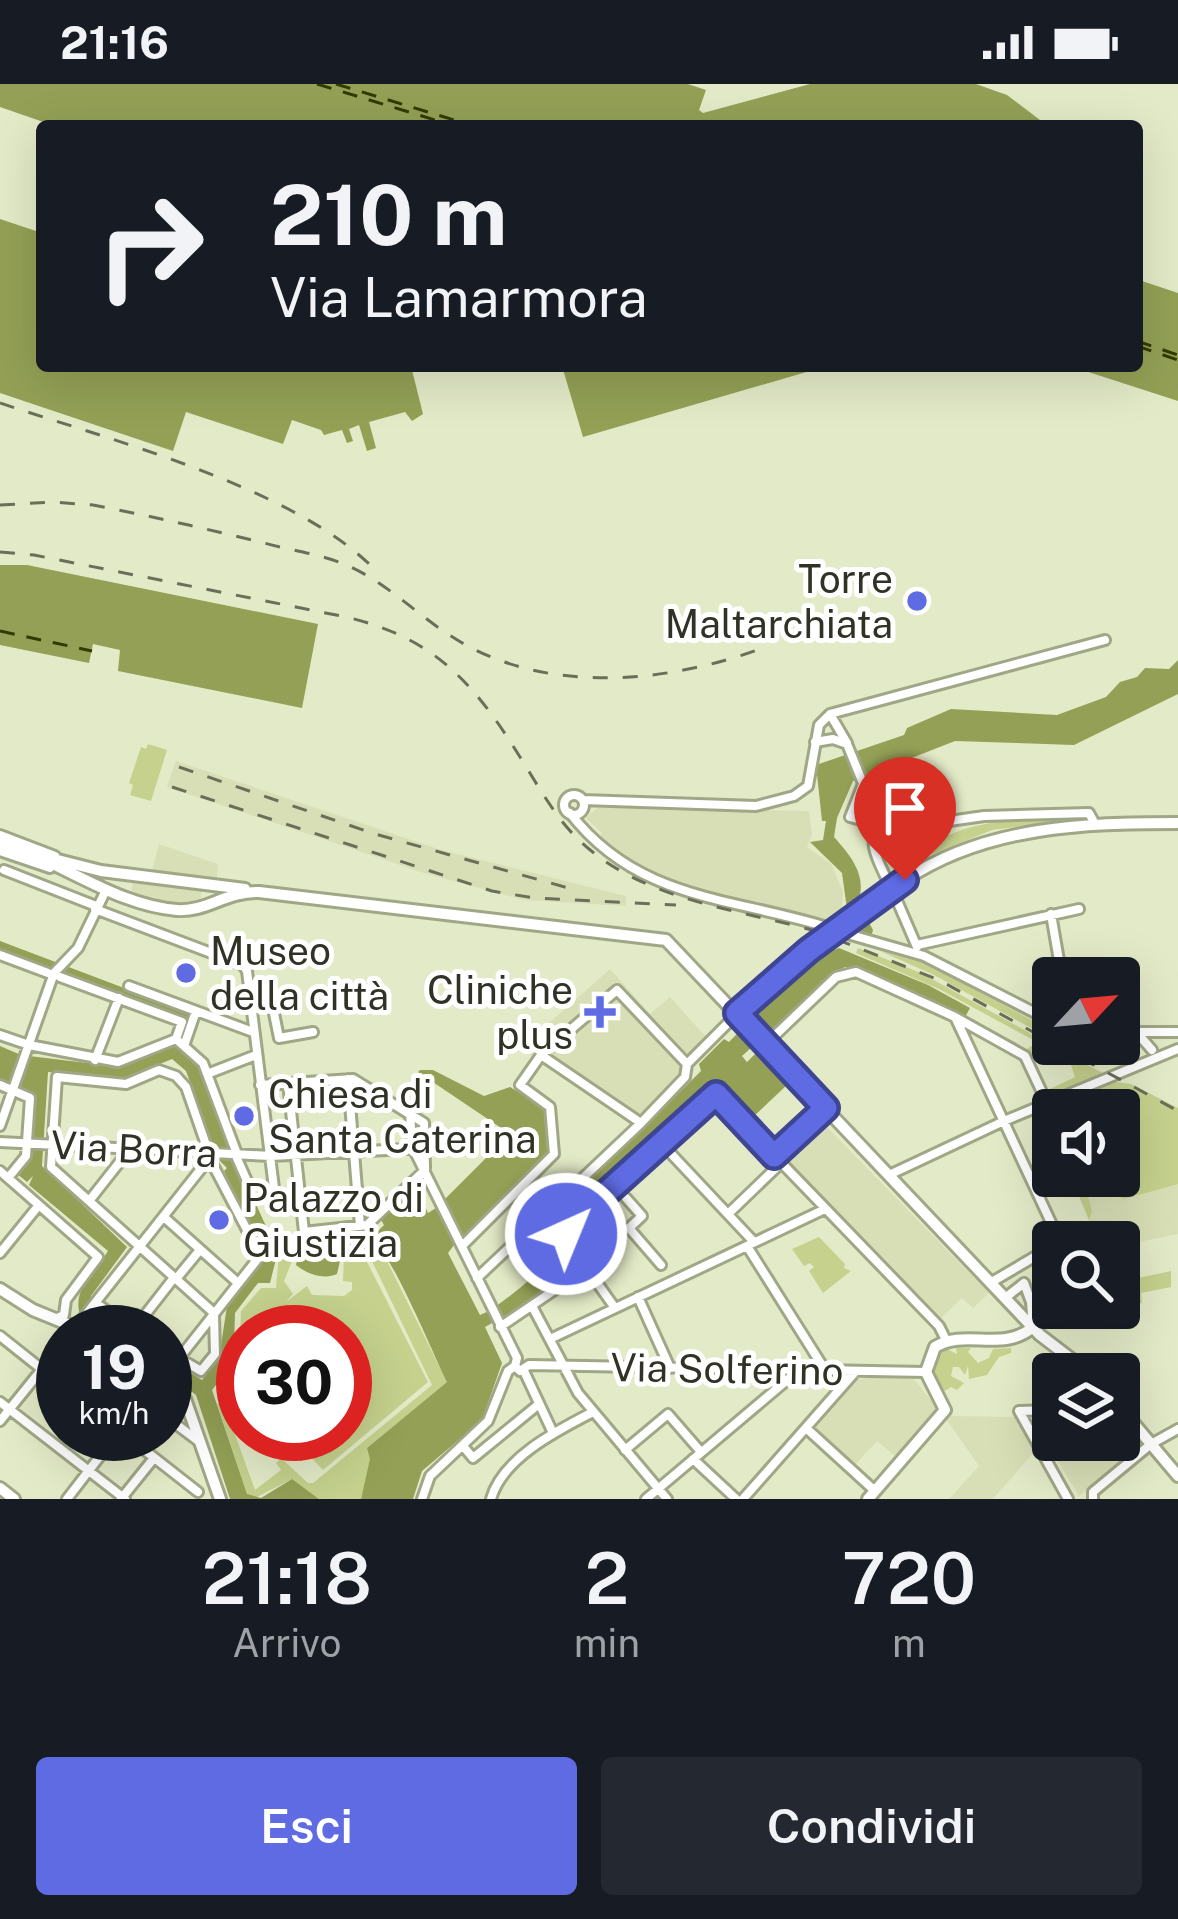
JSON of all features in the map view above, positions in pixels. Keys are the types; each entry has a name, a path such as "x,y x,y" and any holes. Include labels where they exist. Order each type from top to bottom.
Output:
{"main road":[{"path":"741,1017 798,959 947,854 984,841 1174,821"},
{"path":"0,843 145,903 178,910 200,908 234,892 260,892"},
{"path":"28,853 101,871 662,938 1032,1326"},
{"path":"218,885 219,899"},
{"path":"0,1289 36,1309"},
{"path":"872,1495 943,1414 945,1404 926,1372 932,1349 946,1340 1006,1341 1032,1328"},
{"path":"1035,1329 1065,1353"},
{"path":"192,1419 218,1493"},
{"path":"1140,1431 1178,1476"},
{"path":"0,1487 14,1499"}],"street":[{"path":"570,814 582,806 757,806 783,799 808,786 819,725 830,714 1105,640"},
{"path":"830,714 880,825"},
{"path":"814,742 833,739 849,748"},
{"path":"863,784 850,817 894,830 985,816 1089,813 1095,826"},
{"path":"584,831 582,806 575,795 564,805 584,831 610,856 646,878 827,927"},
{"path":"880,825 873,845 888,882"},
{"path":"0,843 68,861"},
{"path":"0,843 73,875"},
{"path":"4,870 243,964 250,984 276,1204"},
{"path":"0,1126 54,974 78,948 103,887"},
{"path":"895,896 917,949"},
{"path":"917,949 1078,909"},
{"path":"1051,914 1058,957"},
{"path":"844,933 917,949 1032,1011"},
{"path":"0,955 182,1022 180,1042"},
{"path":"766,1044 836,977 849,972 955,1017 1024,1056 1042,1089"},
{"path":"250,984 268,984 279,1038 313,1032"},
{"path":"129,986 253,1032"},
{"path":"461,1245 554,1154 550,1107 520,1085 541,1055 617,990 687,1064"},
{"path":"95,1060 119,998"},
{"path":"0,1035 27,1050 118,1062 180,1042 196,1011"},
{"path":"477,1278 641,1123 685,1078 687,1064 741,1017"},
{"path":"955,1017 1050,1221"},
{"path":"1140,1033 1178,1032"},
{"path":"1161,1034 1164,1054"},
{"path":"1151,1054 1161,1034"},
{"path":"1140,1039 1151,1054"},
{"path":"180,1042 203,1063 247,1181"},
{"path":"1075,1089 1151,1054 1178,1049"},
{"path":"207,1074 256,1055"},
{"path":"541,1055 641,1123"},
{"path":"192,1340 214,1312 256,1261 257,1249 186,1087 171,1072 159,1070 126,1084 57,1078 50,1167 214,1312 215,1354 201,1371 192,1367"},
{"path":"260,1085 348,1078 424,1123 425,1169 367,1225 304,1232 288,1083"},
{"path":"348,1078 360,1226"},
{"path":"0,1085 30,1098 26,1156 4,1174 98,1257 65,1305"},
{"path":"615,1308 580,1258 566,1234 568,1228 716,1094 934,1321 946,1340"},
{"path":"728,1214 826,1108"},
{"path":"889,1175 1032,1109"},
{"path":"410,1112 412,1146 553,1433"},
{"name":"Via Borra","path":"0,1142 268,1156 425,1148"},
{"path":"661,1143 750,1244 825,1370"},
{"path":"89,1201 130,1149"},
{"path":"96,1305 212,1153"},
{"path":"626,1198 643,1214 629,1228 661,1265"},
{"path":"0,1253 39,1205"},
{"path":"550,1340 825,1209"},
{"path":"165,1218 238,1283"},
{"path":"156,1305 200,1252 196,1246"},
{"path":"499,1323 572,1278 580,1258"},
{"path":"990,1282 1032,1261"},
{"path":"1005,1298 1024,1282 1032,1322"},
{"path":"638,1298 670,1368"},
{"path":"532,1306 593,1412 667,1499"},
{"path":"0,1336 36,1364"},
{"path":"422,1499 430,1476 488,1421 508,1370 521,1365"},
{"name":"Via Solferino","path":"521,1365 926,1372"},
{"path":"646,1499 799,1370"},
{"path":"625,1450 668,1414 697,1456 740,1499 855,1372"},
{"path":"0,1421 36,1376"},
{"path":"463,1446 473,1458 538,1404"},
{"path":"7,1408 123,1498 152,1461"},
{"path":"1032,1411 1019,1411 1032,1434"},
{"path":"491,1499 500,1478 553,1433 593,1412"},
{"path":"806,1428 872,1495"},
{"path":"1093,1499 1093,1492 1151,1444 1178,1430"},
{"path":"192,1434 200,1439"},
{"path":"67,1499 98,1461"},
{"path":"157,1461 195,1495 218,1493"},
{"path":"1047,1461 1068,1499"}],"shaded area":[{"path":"0,84 688,84 706,90 699,110 703,113 810,84 976,84 1007,95 1040,120 38,120 0,107"},
{"path":"0,219 36,231 36,372 412,372 423,414 412,421 405,412 369,422 376,448 367,451 359,425 349,429 353,441 347,443 342,430 324,435 292,420 283,444 186,412 173,451 0,393"},
{"path":"1143,281 1178,293 1178,401 1089,372 1143,372"},
{"path":"564,372 806,372 583,437"},
{"path":"0,565 27,565 318,624 302,708 118,671 120,650 93,644 89,663 0,645"},
{"path":"1178,660 1178,694 1074,745 955,741 853,781 834,837 856,868 861,884 858,902 873,930 871,937 856,930 847,909 842,873 810,842 823,840 826,821 822,821 816,765 904,735 907,728 951,709 1057,715 1106,697 1120,682 1137,677 1145,668 1169,669"},
{"path":"148,744 167,750 151,801 130,795 133,785 129,783 141,747 146,749"},
{"path":"176,761 438,849 626,896 626,906 524,900 424,873 167,787"},
{"path":"598,807 809,811 812,835 807,847 831,864 843,891 842,910 828,920 644,870 598,839 602,833 586,818"},
{"path":"1081,818 992,830 928,856 893,878 898,869 957,832 996,822"},
{"path":"159,844 218,864 217,878 152,871"},
{"path":"133,879 202,886 200,904 165,905 131,893"},
{"path":"0,941 190,1013 184,1040 198,1062 271,1237 307,1244 306,1235 373,1236 384,1225 381,1220 405,1197 418,1192 428,1213 436,1208 443,1220 451,1214 444,1200 510,1134 420,1070 433,1070 484,1096 510,1087 548,1110 550,1155 464,1239 456,1225 447,1230 454,1245 448,1253 480,1315 549,1264 537,1233 701,1071 699,1064 724,1039 729,1042 808,965 839,948 970,1008 964,1019 856,968 835,972 742,1056 747,1062 758,1051 788,1084 753,1117 723,1085 711,1086 705,1097 559,1228 566,1269 524,1305 485,1327 502,1363 482,1420 422,1471 413,1499 361,1499 372,1444 447,1382 387,1259 372,1249 342,1252 337,1274 327,1276 296,1265 298,1255 278,1251 270,1283 258,1283 241,1305 228,1305 261,1263 263,1251 224,1171 227,1168 218,1159 186,1071 172,1059 122,1080 48,1072 42,1166 127,1247 91,1296 90,1305 78,1305 82,1289 108,1251 29,1185 33,1176 27,1182 16,1173 30,1156 34,1095 0,1081 0,1046 21,1055 120,1067 173,1044 179,1019 0,951"},
{"path":"858,948 921,973 1032,1034 1032,1039 939,989 856,953"},
{"path":"880,951 927,964 1032,1020 1032,1029"},
{"path":"610,969 650,1014 670,997 707,1038 684,1057 684,1073 637,1121 544,1055 575,1022 534,1059 523,1046"},
{"path":"1071,1065 1088,1065 1106,1075 1068,1089 1050,1089 1075,1077"},
{"path":"1116,1082 1131,1084 1178,1108 1178,1234 1140,1242 1140,1221 1089,1221 1079,1197 1140,1197 1140,1089 1098,1089"},
{"path":"1116,1082 1131,1084 1178,1108 1178,1184 1140,1195 1140,1089 1098,1089"},
{"path":"821,1121 989,1293 973,1308 962,1298 938,1321 780,1161"},
{"path":"1079,1197 1088,1197 1089,1220"},
{"path":"819,1237 851,1271 823,1293 809,1271 814,1267 804,1266 792,1249"},
{"path":"362,1249 384,1255 447,1382 372,1444 372,1434 432,1385"},
{"path":"279,1252 294,1256 284,1281 293,1294 286,1302 307,1286 312,1295 344,1296 352,1290 352,1282 343,1281 344,1255 358,1253 366,1260 428,1382 372,1429 372,1305 246,1305 261,1288 276,1288"},
{"path":"1171,1271 1171,1287 1141,1293 1140,1303 1140,1278"},
{"path":"945,1348 957,1354 956,1348 971,1348 968,1352 978,1363 989,1358 993,1349 1011,1348 1011,1353 999,1357 987,1375 969,1379 968,1366 965,1375 953,1367 951,1376 964,1383 957,1390 945,1391 933,1369"},
{"path":"216,1362 212,1390 216,1456 192,1392 192,1374 202,1380"},
{"path":"913,1378 939,1410 896,1457 877,1441 853,1467 812,1430 853,1380"},
{"path":"1018,1417 1032,1443 1032,1455 993,1499 949,1499 979,1466 946,1419"},
{"path":"218,1461 236,1461 247,1494 261,1498 292,1479 319,1499 230,1499"},
{"path":"236,1461 245,1461 255,1490 281,1470 278,1461 313,1483 340,1461 370,1461 361,1499 319,1499 292,1479 255,1498 247,1494"},
{"path":"1058,1461 1125,1461 1079,1496"}],"ferry route":[{"path":"317,84 435,120"},
{"path":"336,84 454,120"},
{"path":"1143,343 1178,355"},
{"path":"1143,348 1178,360"},
{"path":"0,631 92,651"}],"railway":[{"path":"0,403 148,451 254,492 345,544 379,574"},
{"path":"0,505 93,505 334,561 376,581 466,645 537,671 612,678 650,675 760,649"},
{"path":"0,552 346,617 408,639 433,654 474,693 563,822 614,867 669,893 819,932"},
{"path":"179,767 375,834 572,889"},
{"path":"172,787 492,891 534,898 676,905"},
{"path":"836,939 939,980 1032,1031"},
{"path":"1094,1065 1178,1111"}],"place":[{"name":"Torre Maltarchiata","path":"917,601"},
{"name":"Museo della città","path":"186,973"},
{"name":"Cliniche plus","path":"600,1012"},
{"name":"Chiesa di Santa Caterina","path":"244,1116"},
{"name":"Palazzo di Giustizia","path":"219,1220"}],"route":[{"path":"566,1234 716,1094 774,1156 826,1108 737,1013 809,950 905,880"}]}
